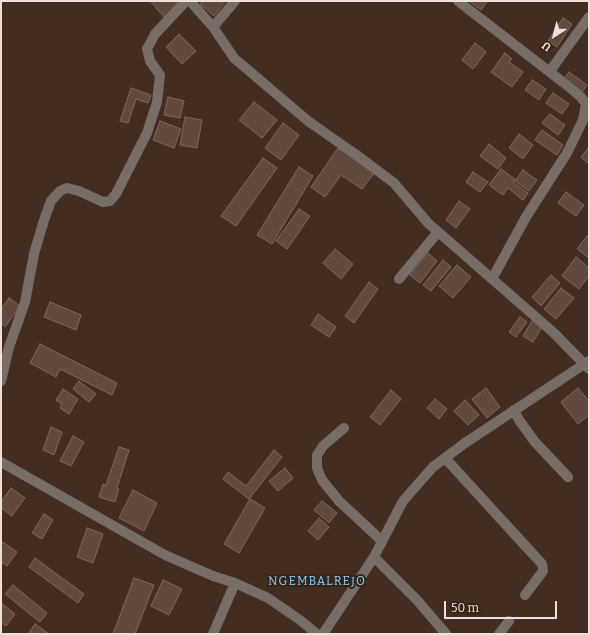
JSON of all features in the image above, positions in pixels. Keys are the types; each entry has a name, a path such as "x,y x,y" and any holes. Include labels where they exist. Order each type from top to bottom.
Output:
{"street":[{"path":"1,381 9,347 25,302 34,254 51,201 60,191 67,188 79,191 103,202 110,201 116,194 147,132 154,113 161,82 160,75 150,61 147,49 155,34 186,1"},
{"path":"190,1 213,27 234,58 308,121 358,156 394,184 438,232 544,324 587,364 514,410 433,467 403,501 374,557 323,634"},
{"path":"213,27 235,1"},
{"path":"458,1 588,103 583,120 567,154 526,217 492,280"},
{"path":"550,72 589,17"},
{"path":"399,279 438,232"},
{"path":"514,410 519,420 535,442 568,477"},
{"path":"344,428 323,446 317,455 317,468 322,480 339,501 382,541"},
{"path":"445,458 542,564 543,571 525,595"},
{"path":"1,462 165,555 268,598 300,620 317,634"},
{"path":"374,557 416,600 446,634"},
{"path":"213,634 235,583"},
{"path":"499,634 509,621"}],"building":[{"path":"150,1 179,1 180,2 164,17"},
{"path":"203,1 226,1 214,16 200,4"},
{"path":"469,1 488,1 481,10"},
{"path":"563,18 572,24 557,47 548,41"},
{"path":"179,34 196,51 182,64 166,47"},
{"path":"475,43 486,52 473,69 462,60"},
{"path":"505,53 512,59 509,62 523,72 512,87 491,72"},
{"path":"569,72 587,85 582,92 564,79"},
{"path":"532,80 546,89 539,100 525,90"},
{"path":"131,88 151,95 148,103 136,99 128,123 120,121"},
{"path":"553,93 569,104 562,114 546,103"},
{"path":"168,97 184,101 180,118 164,115"},
{"path":"254,102 277,120 262,138 239,120"},
{"path":"550,114 565,125 558,135 542,123"},
{"path":"185,117 202,120 197,148 180,145"},
{"path":"160,121 181,129 174,148 153,140"},
{"path":"283,123 299,135 281,160 265,148"},
{"path":"542,130 563,145 557,155 535,140"},
{"path":"519,134 533,145 523,159 509,148"},
{"path":"489,144 506,158 498,169 480,156"},
{"path":"338,148 374,173 362,189 341,175 325,197 311,187"},
{"path":"589,148 589,164 581,157"},
{"path":"263,158 277,168 236,226 221,216"},
{"path":"299,167 313,176 272,244 257,235"},
{"path":"501,169 515,179 513,182 528,193 523,200 508,188 503,195 489,185"},
{"path":"523,170 537,180 529,191 515,181"},
{"path":"473,172 488,182 480,192 466,182"},
{"path":"566,192 584,205 576,216 558,203"},
{"path":"459,201 470,209 456,228 446,220"},
{"path":"299,209 310,216 287,249 276,241"},
{"path":"587,236 589,238 589,258 577,249"},
{"path":"335,249 353,264 341,279 323,263"},
{"path":"428,253 437,261 420,283 410,275"},
{"path":"576,257 589,268 589,276 579,289 562,276"},
{"path":"443,260 451,267 431,291 423,285"},
{"path":"457,265 471,277 453,298 439,286"},
{"path":"551,275 560,283 541,306 532,297"},
{"path":"369,282 378,289 354,323 345,316"},
{"path":"561,288 574,298 556,319 544,309"},
{"path":"9,298 20,306 5,327 1,323 1,309"},
{"path":"50,302 81,315 76,330 44,317"},
{"path":"318,314 336,327 329,337 311,325"},
{"path":"520,317 527,322 516,337 509,332"},
{"path":"532,321 542,327 533,342 523,336"},
{"path":"40,344 117,383 112,395 60,369 56,377 30,363"},
{"path":"79,381 96,394 89,402 73,389"},
{"path":"486,388 500,407 487,418 472,399"},
{"path":"578,388 589,401 589,415 578,424 561,402"},
{"path":"63,389 78,399 69,414 60,408 62,404 56,400"},
{"path":"391,390 401,399 380,425 370,417"},
{"path":"435,399 447,409 439,419 427,408"},
{"path":"465,400 479,415 468,425 454,411"},
{"path":"51,427 62,432 54,455 43,450"},
{"path":"73,436 84,442 71,466 60,461"},
{"path":"119,447 129,450 117,488 119,489 115,502 99,497 103,484 106,485"},
{"path":"274,450 282,457 249,499 223,479 228,472 246,486"},
{"path":"285,468 293,478 278,491 269,481"},
{"path":"11,488 25,498 12,516 1,508 1,502"},
{"path":"133,490 157,503 144,531 119,518"},
{"path":"250,499 265,508 239,553 224,544"},
{"path":"322,501 337,513 329,523 314,510"},
{"path":"44,514 53,520 42,539 32,533"},
{"path":"319,518 329,527 318,540 308,531"},
{"path":"87,528 103,534 93,563 77,557"},
{"path":"1,541 17,552 7,566 1,562"},
{"path":"35,558 84,594 78,603 29,567"},
{"path":"134,578 154,585 135,634 113,634"},
{"path":"163,580 182,589 169,615 151,606"},
{"path":"13,585 47,613 40,622 5,594"},
{"path":"1,603 15,614 6,626 1,622"},
{"path":"35,624 49,634 28,634"}],"district":[{"name":"NGEMBALREJO","path":"317,582"}]}
